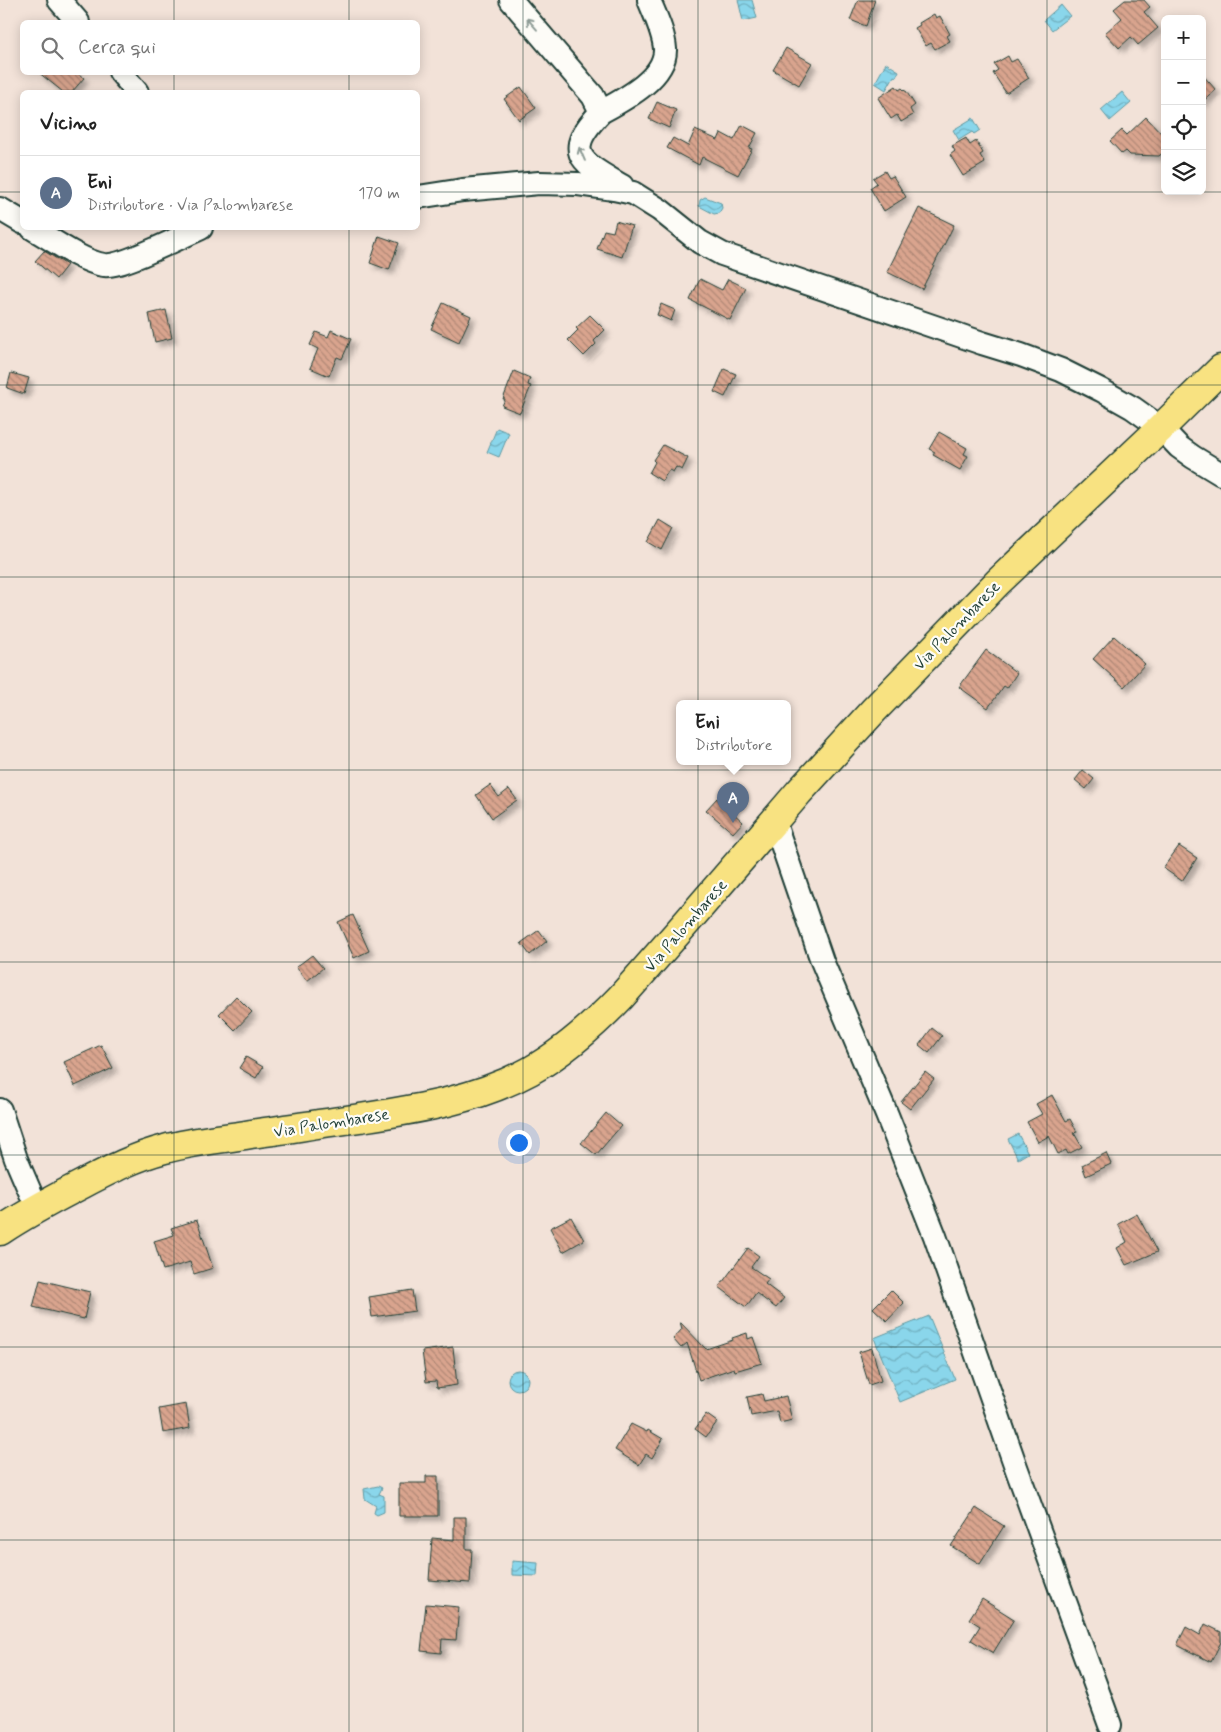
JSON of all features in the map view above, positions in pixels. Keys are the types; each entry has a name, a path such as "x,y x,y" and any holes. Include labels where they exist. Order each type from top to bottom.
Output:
{"main road":[{"name":"Via Palombarese","path":"2,1226 126,1162 165,1149 431,1106 488,1090 531,1071 579,1037 615,1003 688,922 774,820 848,737 974,606 1043,538 1162,428 1221,369"}],"street":[{"path":"59,0 76,20"},
{"path":"511,0 590,91 601,112"},
{"path":"649,0 664,42 664,61 657,71 634,92 601,112 581,137 578,144 579,153 590,167 660,210 700,242 715,251 982,343 1040,361 1107,392 1162,428 1193,457 1221,474"},
{"path":"123,75 135,90"},
{"path":"420,196 505,185 539,183 587,185 633,193"},
{"path":"0,209 20,221"},
{"path":"36,230 88,260 106,266 122,263 196,230"},
{"path":"774,820 822,961 887,1115 935,1236 1016,1467 1110,1725"},
{"path":"0,1110 16,1159 37,1208"}],"water":[{"path":"738,0 752,0 757,18 743,21"},
{"path":"1061,5 1070,16 1052,30 1044,20"},
{"path":"886,63 899,71 886,90 875,83"},
{"path":"1122,92 1131,103 1110,121 1101,110"},
{"path":"973,118 980,130 974,134 972,132 959,140 953,130"},
{"path":"705,197 721,203 722,208 719,213 714,214 699,206 700,200"},
{"path":"497,428 509,433 499,457 487,452"},
{"path":"1018,1134 1028,1153 1018,1159 1008,1139"},
{"path":"929,1316 955,1379 900,1402 874,1338"},
{"path":"518,1370 525,1373 528,1380 525,1387 518,1390 511,1387 508,1380 511,1373"},
{"path":"378,1486 382,1488 379,1494 384,1496 384,1512 377,1515 374,1513 376,1506 365,1499 364,1489"},
{"path":"512,1561 538,1563 537,1576 512,1575"}],"building":[{"path":"858,0 875,0 866,26 850,20"},
{"path":"1125,0 1144,0 1150,7 1144,12 1158,28 1138,45 1131,37 1119,48 1105,33 1122,18 1114,9"},
{"path":"934,14 936,18 940,16 950,34 947,36 950,41 935,49 931,43 926,46 915,28 920,25 919,23"},
{"path":"786,48 812,63 799,85 773,70"},
{"path":"1008,56 1011,62 1017,59 1029,78 1006,93 993,73 998,70 994,64"},
{"path":"42,75 80,75 84,78 74,90 60,90"},
{"path":"1206,79 1216,90 1206,99"},
{"path":"896,86 899,90 902,88 906,91 915,105 910,109 913,115 901,122 897,115 891,119 878,98"},
{"path":"521,87 536,108 519,120 504,99"},
{"path":"657,102 676,110 669,128 649,119"},
{"path":"1146,117 1161,133 1161,154 1159,156 1130,155 1126,151 1122,154 1110,141 1122,130 1127,135"},
{"path":"742,125 757,133 749,148 752,149 738,175 702,157 699,165 667,148 673,138 688,146 695,130 718,140 721,133 734,140"},
{"path":"966,138 970,145 976,141 983,153 980,155 985,163 963,176 950,155 955,151 952,146"},
{"path":"885,171 889,178 893,176 906,197 884,211 870,188 877,183 873,178"},
{"path":"919,208 954,225 922,289 887,272"},
{"path":"616,221 632,226 622,257 597,249 604,230 613,232"},
{"path":"379,236 399,243 389,270 370,263"},
{"path":"44,251 67,265 56,279 35,261"},
{"path":"700,279 722,290 728,279 746,288 730,320 690,300"},
{"path":"443,303 471,316 459,342 431,329"},
{"path":"661,304 675,310 671,321 657,315"},
{"path":"166,310 172,338 155,342 149,314"},
{"path":"590,315 605,330 594,341 596,344 584,356 568,340 578,330 576,328"},
{"path":"331,330 351,339 342,359 337,357 329,376 310,368 318,349 310,345 316,332 328,337"},
{"path":"724,369 736,374 725,397 714,392"},
{"path":"514,371 530,378 528,385 531,386 520,413 502,406"},
{"path":"11,373 29,378 24,394 7,388"},
{"path":"939,432 967,448 964,454 968,456 960,470 933,455 935,452 929,449"},
{"path":"663,445 688,458 682,470 676,467 673,472 669,470 662,481 649,473 655,462 653,460"},
{"path":"660,520 673,528 662,550 648,542"},
{"path":"1114,636 1145,664 1124,687 1093,659"},
{"path":"986,650 1017,673 1007,688 1004,686 988,708 959,687"},
{"path":"1083,770 1094,779 1086,789 1075,780"},
{"path":"490,785 499,797 509,789 517,800 492,818 476,795"},
{"path":"717,798 743,822 733,833 706,810"},
{"path":"1179,846 1197,858 1182,881 1163,868"},
{"path":"353,915 369,951 354,958 338,922"},
{"path":"539,930 547,941 530,955 521,943"},
{"path":"312,955 323,968 307,981 296,967"},
{"path":"236,996 252,1012 235,1030 219,1014"},
{"path":"932,1028 942,1036 929,1053 919,1045"},
{"path":"101,1045 113,1068 75,1086 64,1062"},
{"path":"246,1057 263,1067 256,1078 239,1068"},
{"path":"925,1072 934,1079 910,1109 901,1102"},
{"path":"1052,1095 1066,1121 1070,1119 1077,1132 1074,1133 1082,1147 1068,1154 1066,1150 1058,1154 1049,1136 1038,1142 1027,1122 1042,1114 1036,1104"},
{"path":"606,1113 621,1126 596,1155 581,1143"},
{"path":"1106,1153 1111,1164 1086,1176 1082,1165"},
{"path":"1137,1214 1157,1252 1126,1265 1117,1248 1127,1242 1118,1224"},
{"path":"571,1217 584,1240 563,1252 550,1228"},
{"path":"197,1220 213,1268 194,1274 190,1262 163,1270 154,1241 174,1235 171,1228"},
{"path":"748,1248 759,1256 751,1267 769,1279 765,1284 784,1298 776,1308 756,1293 746,1307 719,1287"},
{"path":"40,1280 90,1292 84,1319 33,1307"},
{"path":"412,1290 415,1311 372,1317 369,1297"},
{"path":"891,1290 904,1303 887,1321 873,1308"},
{"path":"680,1322 706,1349 747,1333 748,1339 753,1337 762,1363 735,1371 734,1368 699,1380 687,1343 681,1348 673,1339 682,1329"},
{"path":"453,1347 457,1385 437,1388 436,1381 426,1382 422,1351"},
{"path":"872,1348 881,1381 869,1385 859,1352"},
{"path":"762,1394 764,1401 786,1396 792,1420 780,1423 777,1411 751,1416 747,1397"},
{"path":"186,1404 190,1428 163,1433 159,1409"},
{"path":"706,1414 717,1422 706,1437 695,1429"},
{"path":"631,1424 647,1432 648,1430 663,1439 652,1458 646,1454 639,1465 615,1450"},
{"path":"426,1476 438,1476 438,1516 399,1516 399,1483 426,1483"},
{"path":"976,1508 1004,1526 980,1564 951,1546"},
{"path":"454,1517 466,1517 466,1549 472,1549 470,1583 429,1580 432,1538 454,1540"},
{"path":"982,1599 1014,1619 993,1653 971,1640 980,1626 969,1619"},
{"path":"426,1604 459,1607 456,1640 442,1639 441,1653 421,1651"},
{"path":"1205,1624 1221,1632 1221,1642 1211,1662 1177,1645 1186,1627 1200,1635"}],"place":[{"name":"Eni","path":"733,823"}]}
